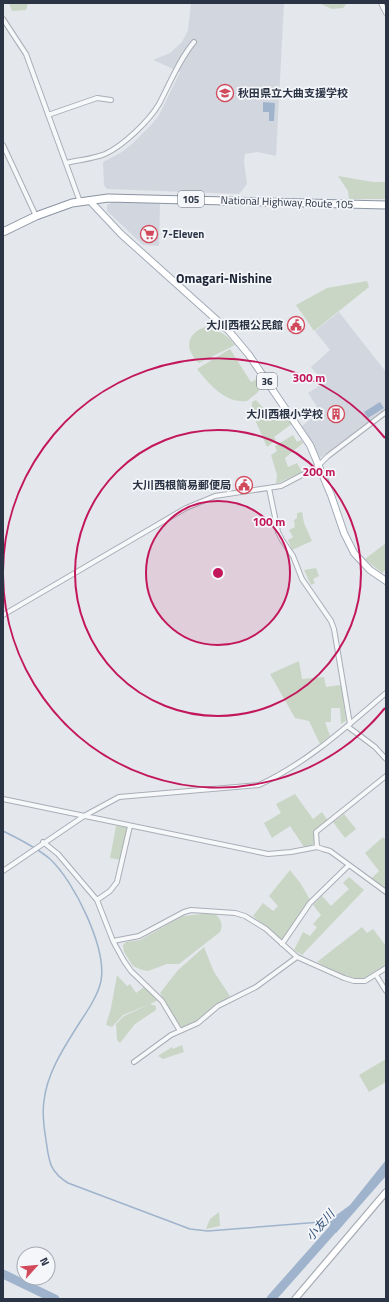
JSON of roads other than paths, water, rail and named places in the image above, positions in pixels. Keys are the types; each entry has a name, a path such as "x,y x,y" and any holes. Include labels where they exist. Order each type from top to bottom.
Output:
{"highway":[{"name":"National Highway Route 105","path":"3,232 36,216 80,202 108,198 386,205"}],"main road":[{"name":"36","path":"90,201 121,234 213,316 240,343 302,433 319,465 344,534 352,550 360,561 386,581"}],"street":[{"path":"382,3 386,13"},
{"path":"3,19 26,54 80,202"},
{"path":"66,163 111,151 145,122 158,106 185,54 194,42"},
{"path":"48,115 97,98 111,100"},
{"path":"3,145 36,216"},
{"path":"3,615 186,508 222,494 281,486 319,465 328,456 386,412"},
{"path":"269,488 278,532 293,556 302,579 331,621 334,629 348,725 375,747 386,759"},
{"path":"3,871 23,858 26,854 43,842 84,816 109,801 125,795 259,785 273,779 321,748 386,693"},
{"path":"316,847 316,832 386,776"},
{"path":"3,799 268,854 291,852 316,847 330,851 386,892"},
{"path":"97,900 110,891 117,882 130,826"},
{"path":"43,842 58,854 97,900 113,941 128,967 162,1001 180,1031"},
{"path":"282,944 310,903 349,865"},
{"path":"113,941 138,936 184,912 191,910 235,913 254,920 297,957 319,968 354,981 365,981 386,968"},
{"path":"134,1062 171,1035 198,1023 210,1012 256,987 297,957"},
{"path":"376,975 386,991"},
{"path":"295,1299 386,1192"}],"water":[{"path":"263,102 275,103 274,121 269,121 269,112 263,112"},
{"path":"380,402 384,408 368,418 364,412"},
{"path":"386,1160 386,1176 336,1233 327,1222 350,1205"}],"waterway":[{"path":"3,831 39,851 50,859 59,869 69,883 87,916 94,934 102,967 101,981 98,992 68,1040 53,1070 46,1090 43,1110 48,1154 53,1170 68,1183 190,1229 208,1231 321,1222 330,1224"},
{"name":"小友川","path":"271,1299 341,1220"},
{"name":"小友川","path":"3,1274 55,1299"}],"place":[{"name":"秋田県立大曲支援学校","path":"225,93"},
{"name":"7-Eleven","path":"149,234"},
{"name":"大川西根公民館","path":"296,325"},
{"name":"大川西根小学校","path":"336,414"},
{"name":"大川西根簡易郵便局","path":"244,485"}],"district":[{"name":"Omagari-Nishine","path":"224,278"}]}
